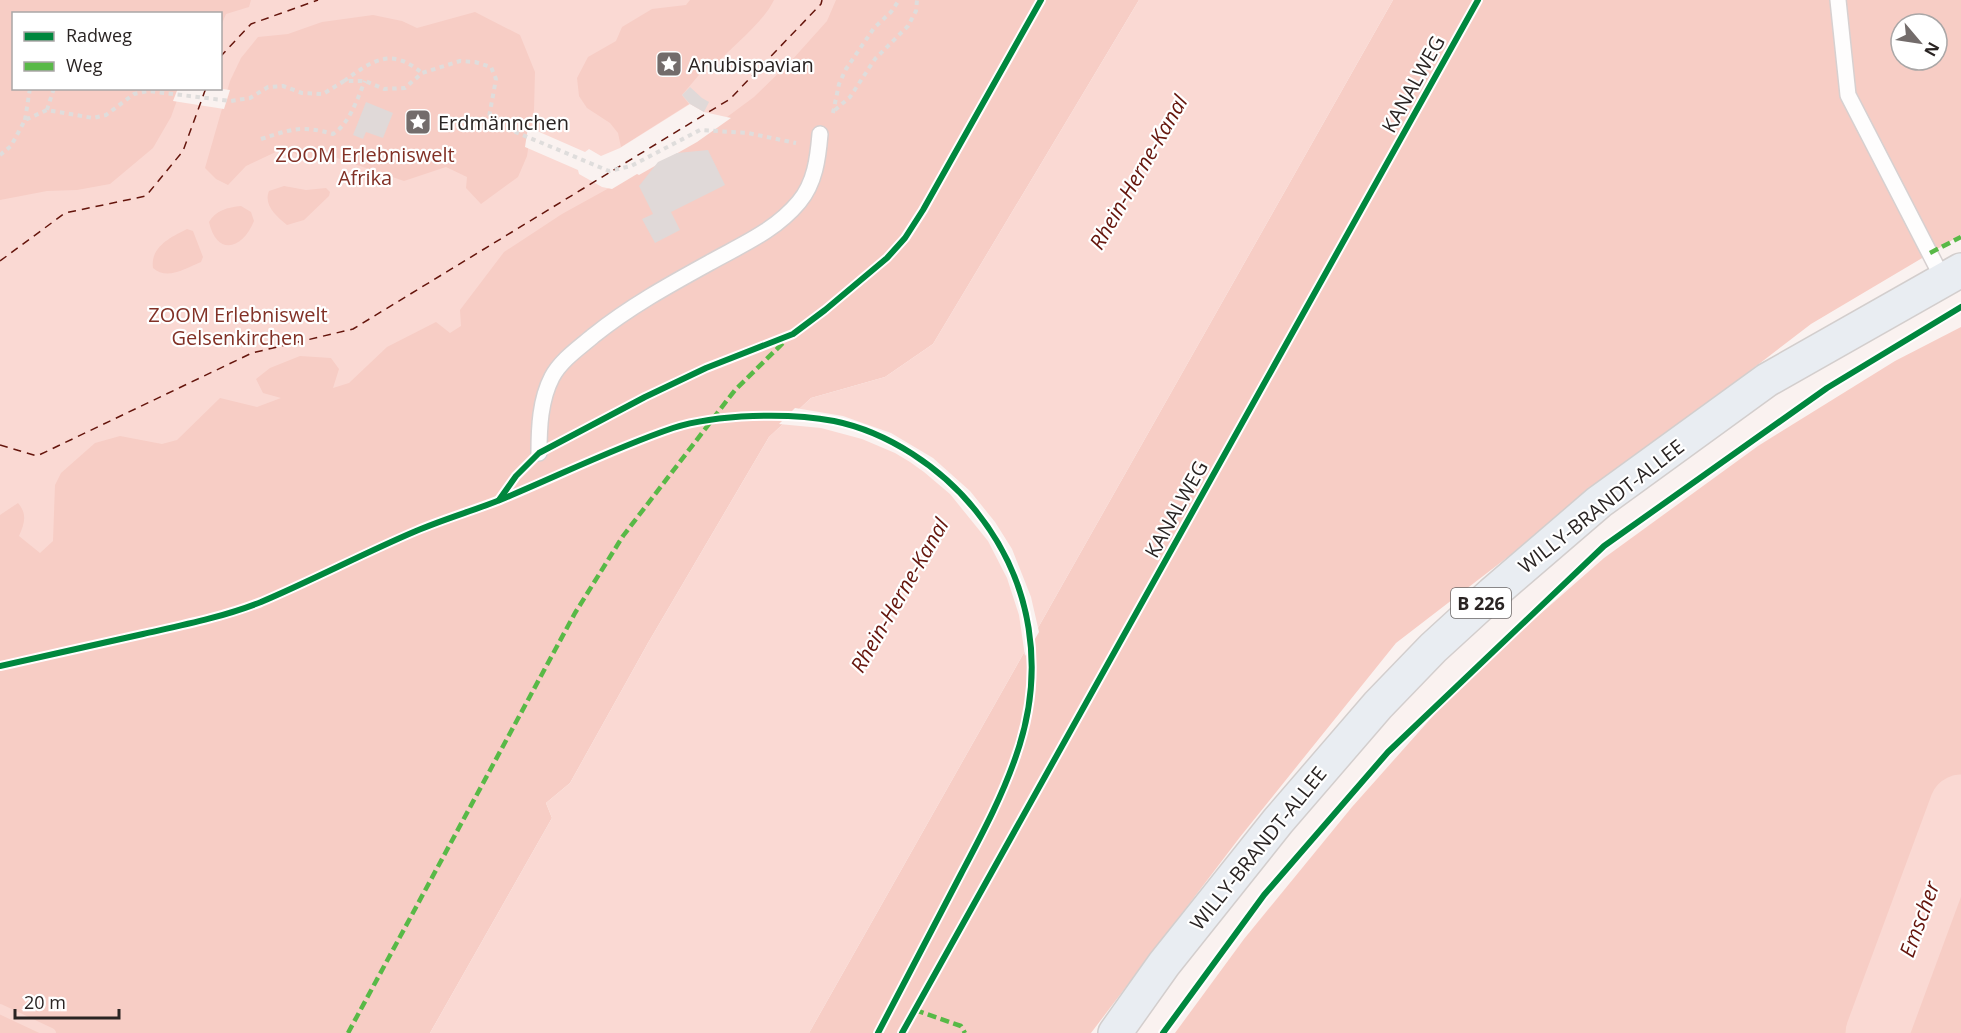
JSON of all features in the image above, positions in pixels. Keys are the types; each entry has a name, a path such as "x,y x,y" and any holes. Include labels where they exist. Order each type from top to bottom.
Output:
{"main road":[{"name":"WILLY-BRANDT-ALLEE","path":"1115,1033 1164,964 1278,821 1377,705 1433,648 1492,594 1599,502 1767,381 1952,274"}],"lane":[{"path":"1838,0 1848,95 1952,274"},
{"path":"539,453 539,423 546,394 561,364 596,333 633,306 775,227 800,201 812,181 820,134"}],"path":[{"path":"835,110 838,84 846,69 874,28 891,12 899,0"},
{"path":"344,81 365,81 384,89 405,88 422,73 460,61 475,62 490,67 496,79 489,117 494,123 609,171 631,166 700,130 727,131 806,144 820,134 835,110 850,97 875,59 908,26 916,11 917,0"},
{"path":"25,120 47,110 93,118 106,115 134,94 148,91 231,101 250,98 268,87 283,86 302,93 323,94 372,62 382,60 397,59 408,62 422,73"},
{"path":"261,139 296,128 312,128 333,134 341,129 348,119 365,81"},
{"path":"0,155 11,146 25,120 30,90"},
{"path":"47,110 53,90"}],"green space":[{"name":"ZOOM Erlebniswelt Gelsenkirchen","path":"0,0 1139,0 933,344 885,377 811,398 769,437 648,643 570,783 546,803 552,818 430,1033 0,1033"},
{"path":"1393,0 1961,0 1961,235 1811,324 1396,643 1240,837 1091,1033 809,1033"},
{"path":"1961,327 1961,1033 1175,1033 1244,939 1352,807 1465,680 1604,558 1758,446 1895,361"}],"water":[{"name":"ZOOM Erlebniswelt Afrika","path":"251,0 690,0 686,5 652,9 622,27 616,41 588,57 577,78 579,96 587,108 610,123 618,133 621,147 689,104 682,95 704,69 713,68 754,27 774,0 836,0 827,21 754,97 696,140 562,214 504,252 460,310 461,326 450,333 436,322 387,347 349,383 333,388 339,369 331,358 300,356 270,368 256,379 263,393 281,398 257,407 220,398 177,440 162,444 120,436 95,443 61,473 55,485 53,541 40,553 19,536 24,516 18,503 0,515 0,200 47,191 77,190 110,184 153,148 171,117 181,90 222,90 222,24 226,14 249,7","holes":["475,12 520,35 535,72 534,110 527,156 518,177 481,204 466,188 467,177 446,167 404,181 334,157 303,158 284,148 246,166 228,185 216,179 205,168 230,81 241,58 258,37 288,34 322,22 373,15 402,21 417,28","284,186 306,190 326,188 330,192 329,196 304,220 287,225 275,214 268,201 269,191","241,206 251,212 254,221 249,231 237,243 230,245 218,241 209,222 218,212","187,229 193,231 203,257 201,262 177,272 158,272 153,268 158,249 168,239"]},
{"name":"Rhein-Herne-Kanal","path":"1139,0 1393,0 809,1033 430,1033 552,818 546,803 570,783 648,643 769,437 811,398 885,377 933,344"}],"pier":[{"path":"177,90 230,90 224,109 173,101"},
{"path":"690,104 704,112 731,118 697,142 612,189 602,187 579,174 578,170 525,147 528,127 585,152 589,149 601,156 620,148"},
{"path":"795,408 843,416 891,433 933,458 970,491 995,522 1012,549 1031,597 1039,632 1025,656 1019,615 1007,578 988,541 950,494 910,462 862,439 821,428 779,424"}],"building":[{"path":"690,87 709,102 704,112 690,104 682,95"},
{"path":"366,102 393,113 383,138 366,132 363,139 353,135"},
{"path":"708,150 725,185 671,212 680,230 655,243 642,219 653,214 639,186 658,162 677,153"}],"waterway":[{"name":"Emscher","path":"1877,1033 1961,806"},
{"path":"0,1009 51,1033"}],"ferry route":[{"path":"222,55 251,24 318,0"},
{"path":"0,445 37,456 252,353 353,329 730,99 821,4 822,0"},
{"path":"0,261 65,213 146,196 183,151 205,90"}],"marked path":[{"path":"1930,253 1961,237"},
{"path":"348,1033 575,613 623,536 735,390 784,342"},
{"path":"915,1010 961,1026 965,1033"}],"cycle path":[{"path":"499,500 516,476 539,453 645,397 706,368 793,334 887,258 905,238 923,210 1041,0"},
{"name":"KANALWEG","path":"902,1033 1478,0"},
{"path":"1163,1033 1264,895 1388,752 1604,546 1827,388 1961,307"},
{"path":"0,666 188,624 247,607 416,531 500,500 629,444 683,425 733,417 794,416 834,421 874,434 912,454 947,480 976,511 995,538 1011,567 1022,597 1029,628 1032,660 1025,724 1004,786 991,816 878,1033"}],"place":[{"name":"Anubispavian","path":"669,64"},
{"name":"Erdmännchen","path":"418,122"}]}
